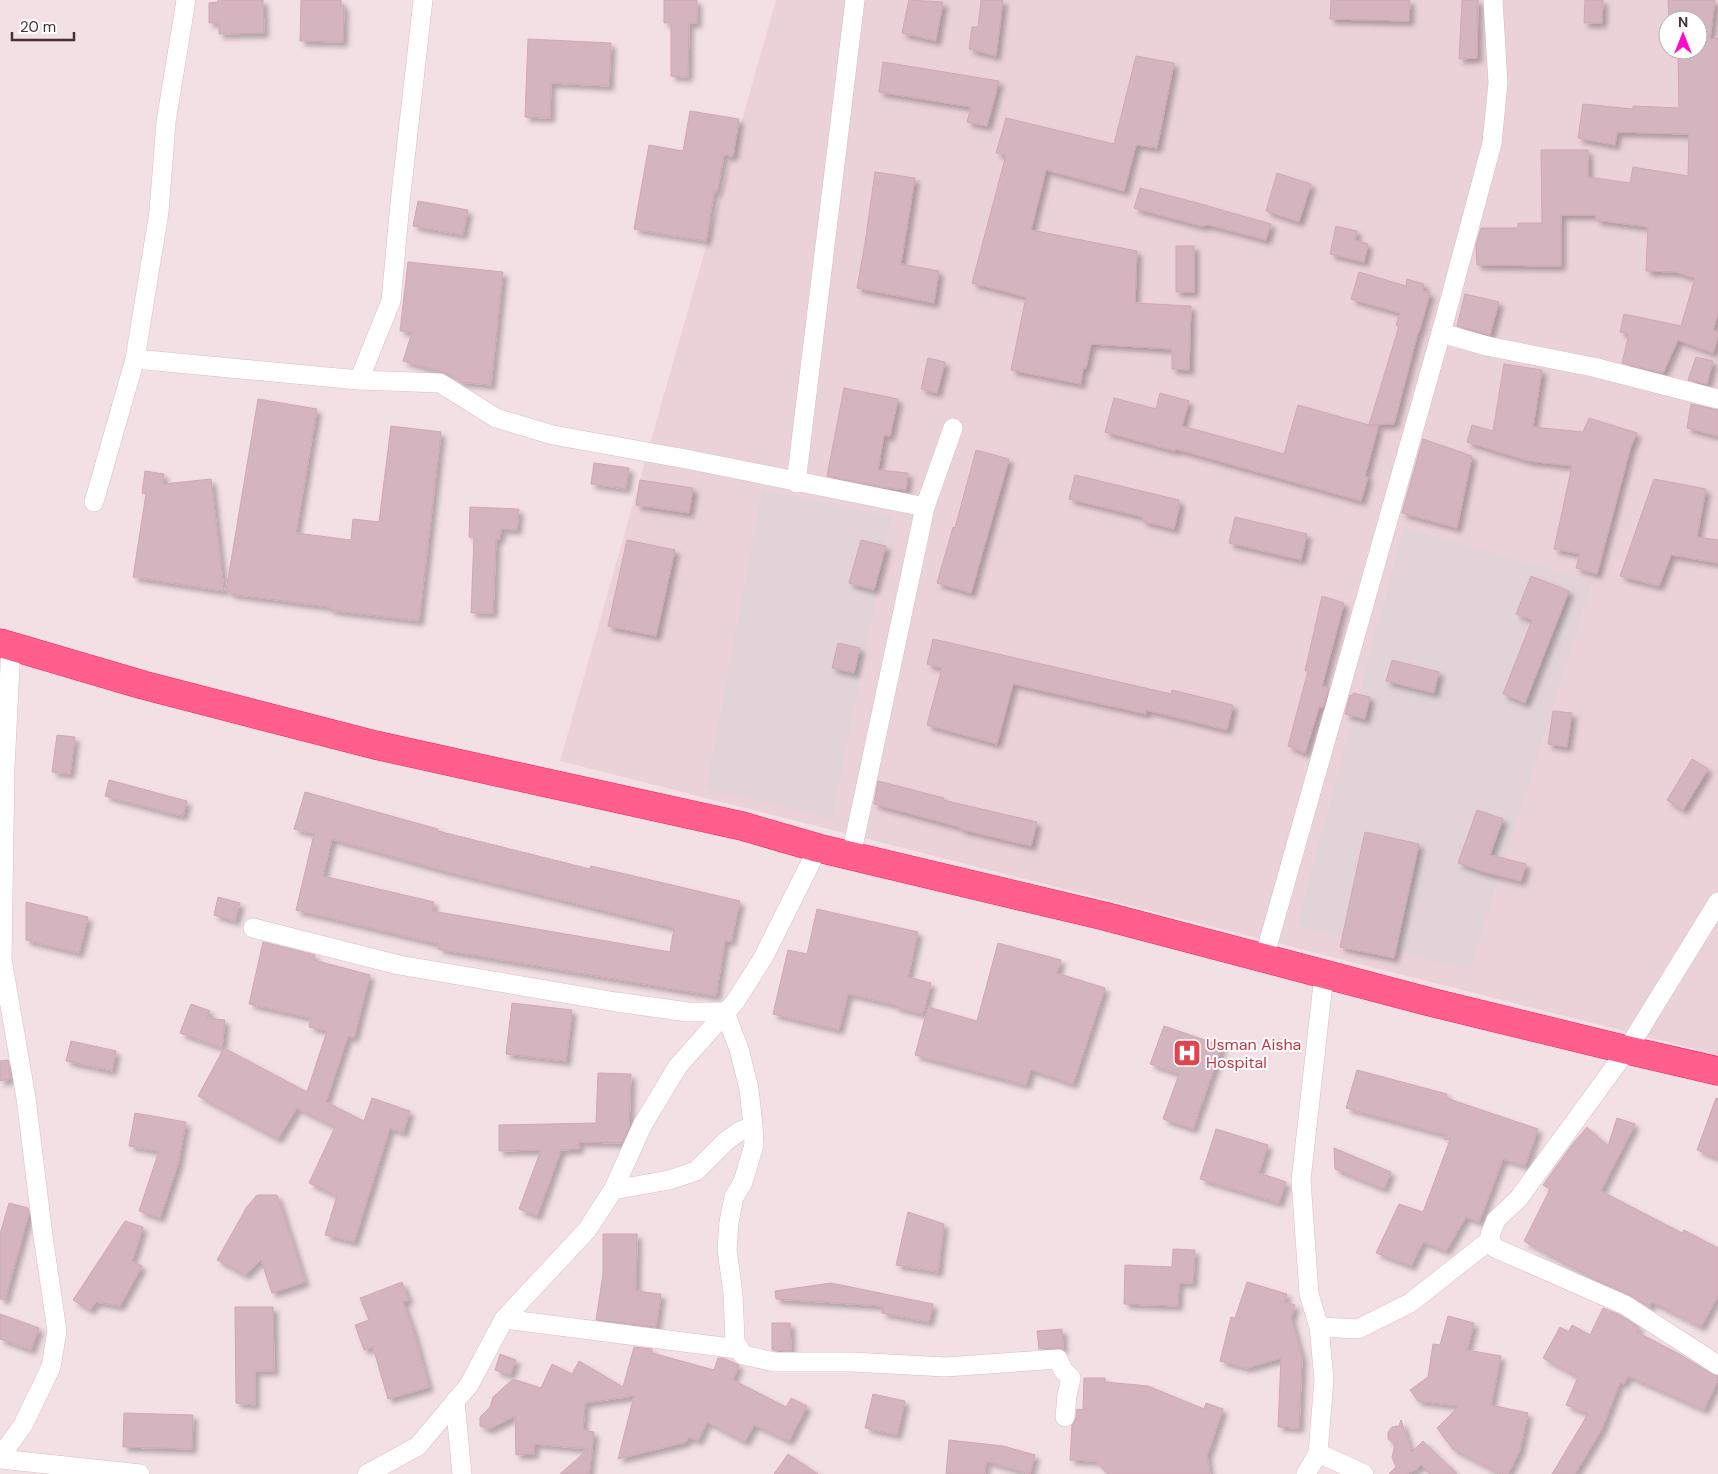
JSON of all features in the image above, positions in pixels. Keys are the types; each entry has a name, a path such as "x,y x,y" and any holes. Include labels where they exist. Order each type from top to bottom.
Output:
{"highway":[{"path":"5,645 143,685 375,745 742,826 818,848 1104,916 1324,975 1627,1050 1718,1070"}],"street":[{"path":"94,502 135,359 159,212 166,122 186,0"},
{"path":"359,380 391,301 423,0"},
{"path":"796,483 855,0"},
{"path":"1264,958 1441,333 1492,143 1498,83 1493,0"},
{"path":"1441,333 1487,346 1594,366 1718,399"},
{"path":"135,359 359,380 440,383 496,418 553,435 686,459 796,483 924,507"},
{"path":"851,856 924,507 953,428"},
{"path":"5,645 2,959 26,1098 42,1236 57,1331 51,1366 23,1426 0,1458 140,1474"},
{"path":"367,1474 418,1446 469,1385 504,1319 587,1230 613,1190 642,1124 678,1066 735,1002 763,958 818,848"},
{"path":"1718,902 1627,1050 1519,1198 1496,1220 1491,1230 1490,1240 1495,1248 1625,1305 1718,1365"},
{"path":"253,928 399,965 616,1002 688,1012 725,1012"},
{"path":"1306,1474 1318,1453 1324,1379 1319,1327 1309,1294 1301,1180 1324,975"},
{"path":"725,1012 739,1049 749,1089 754,1145 743,1182 734,1197 727,1241 733,1293 735,1341 743,1355 775,1362 852,1362 946,1366 1058,1358 1063,1370 1071,1378 1066,1396 1065,1417"},
{"path":"613,1190 669,1180 696,1171 726,1141 740,1131 753,1126"},
{"path":"1319,1327 1358,1329 1410,1304 1490,1240"},
{"path":"504,1319 738,1349"},
{"path":"456,1401 462,1474"},
{"path":"1318,1453 1364,1474"}],"shaded area":[{"path":"776,0 1718,0 1718,1055 560,761"},
{"path":"762,490 892,517 832,818 706,789"},
{"path":"1404,527 1592,582 1470,970 1297,925"}],"building":[{"path":"218,0 263,0 264,33 219,34 219,23 209,23 209,3 218,2"},
{"path":"301,0 341,0 341,6 344,6 343,42 300,41"},
{"path":"664,0 697,0 697,23 689,23 688,77 671,76 671,23 664,23"},
{"path":"909,0 943,2 936,41 902,33"},
{"path":"981,0 1003,0 996,56 969,49 972,27 978,27"},
{"path":"1331,0 1410,0 1409,21 1330,19"},
{"path":"1462,0 1478,0 1477,58 1459,59"},
{"path":"1585,0 1603,0 1602,23 1584,23"},
{"path":"1668,0 1715,0 1710,39 1718,38 1718,313 1713,330 1718,332 1718,336 1713,353 1678,340 1663,373 1622,363 1629,334 1620,332 1624,314 1681,326 1695,278 1676,272 1646,271 1648,227 1596,220 1596,215 1561,215 1561,266 1477,265 1476,245 1481,228 1518,228 1518,223 1542,223 1541,150 1588,150 1588,177 1630,183 1633,167 1688,176 1689,134 1617,132 1615,145 1578,138 1583,104 1633,109 1633,106 1679,108 1678,60 1708,60 1708,10 1668,10"},
{"path":"528,39 611,43 609,86 551,83 550,118 525,117"},
{"path":"1136,56 1174,63 1157,148 1136,145 1124,191 1046,170 1031,230 1137,251 1135,303 1191,306 1189,370 1172,369 1172,349 1091,344 1086,368 1083,368 1081,384 1011,370 1026,297 972,283 1006,155 996,153 1006,118 1114,144"},
{"path":"883,62 999,81 987,126 967,122 971,107 879,92"},
{"path":"690,111 739,119 733,156 724,155 717,192 714,192 706,241 634,229 649,145 683,151"},
{"path":"875,172 915,178 901,264 939,271 934,303 857,288"},
{"path":"1277,173 1311,184 1299,222 1266,211"},
{"path":"1140,188 1271,224 1266,240 1209,225 1201,226 1134,208"},
{"path":"418,201 468,210 463,235 413,226"},
{"path":"1336,226 1357,231 1355,240 1368,244 1364,262 1330,254"},
{"path":"1176,246 1194,246 1194,292 1176,292"},
{"path":"408,262 503,272 491,385 459,382 457,378 446,373 403,361 412,332 400,331"},
{"path":"1359,272 1406,286 1407,279 1424,284 1423,291 1430,293 1394,424 1369,425 1399,326 1396,325 1400,313 1351,299"},
{"path":"1465,294 1499,302 1490,335 1457,326"},
{"path":"1696,357 1713,361 1707,384 1688,380"},
{"path":"928,358 945,362 937,393 921,389"},
{"path":"1504,364 1542,370 1533,427 1583,432 1589,418 1637,433 1631,446 1597,574 1576,568 1580,554 1554,549 1572,466 1529,461 1467,442 1472,425 1493,431"},
{"path":"844,388 898,399 890,436 884,435 878,470 908,473 906,490 827,476"},
{"path":"1160,393 1189,401 1182,426 1284,454 1298,405 1378,427 1365,476 1368,477 1361,501 1176,449 1175,451 1105,432 1114,398 1156,409"},
{"path":"258,399 317,409 296,533 351,540 353,519 379,522 391,426 441,432 419,621 330,610 330,607 231,594 231,592 226,591"},
{"path":"1691,404 1718,410 1718,436 1687,428"},
{"path":"1423,439 1472,456 1457,528 1402,513"},
{"path":"976,450 1009,459 971,593 937,583 953,527 955,528"},
{"path":"594,463 629,468 626,489 591,484"},
{"path":"145,471 164,474 163,484 211,479 224,591 133,577 146,494 142,493"},
{"path":"1075,475 1179,500 1174,529 1142,521 1143,517 1069,499"},
{"path":"1654,479 1706,489 1697,537 1718,540 1718,563 1671,555 1659,586 1620,576"},
{"path":"640,480 693,488 689,513 636,505"},
{"path":"470,507 519,509 517,530 501,529 500,539 496,539 493,613 471,613 474,538 469,537"},
{"path":"1235,517 1307,534 1301,560 1229,543"},
{"path":"627,540 675,550 656,636 608,626"},
{"path":"861,540 886,546 874,590 849,583"},
{"path":"1531,576 1569,591 1525,703 1503,694 1532,620 1516,614"},
{"path":"1322,596 1344,603 1322,686 1329,688 1323,708 1319,707 1305,753 1288,746 1308,671 1305,671"},
{"path":"933,639 1171,694 1172,690 1233,705 1227,730 1146,710 1146,714 1013,684 997,744 927,725 942,668 927,664"},
{"path":"838,643 860,648 854,673 832,668"},
{"path":"1392,660 1439,672 1434,693 1386,681"},
{"path":"1353,693 1370,697 1365,719 1345,714 1350,695 1353,696"},
{"path":"1553,711 1572,713 1567,747 1548,744"},
{"path":"57,735 75,737 70,774 52,772"},
{"path":"1692,759 1708,769 1683,810 1667,800"},
{"path":"109,780 187,801 183,816 105,796"},
{"path":"878,781 944,798 943,800 1037,822 1031,846 960,829 960,827 874,804"},
{"path":"305,792 438,829 438,831 590,869 591,866 740,901 731,942 725,940 716,996 438,949 439,944 296,910 314,834 294,829","holes":["332,839 441,870 674,928 670,952 432,911 434,902 323,876"]},
{"path":"1477,810 1503,819 1490,855 1526,864 1521,881 1484,872 1458,863"},
{"path":"1365,832 1419,844 1394,958 1340,947"},
{"path":"218,897 240,903 235,921 214,915"},
{"path":"26,902 88,917 79,953 26,940"},
{"path":"817,909 918,932 908,977 931,983 923,1014 895,1007 896,1005 848,994 839,1030 773,1014 788,950 807,954"},
{"path":"263,942 315,955 314,960 370,975 354,1038 348,1036 326,1102 364,1121 372,1098 410,1111 403,1133 390,1128 354,1242 325,1235 337,1196 309,1183 335,1127 297,1108 278,1139 198,1096 224,1048 307,1092 327,1031 309,1027 311,1018 249,1004"},
{"path":"998,943 1061,960 1057,973 1105,988 1073,1084 1031,1070 1026,1085 915,1055 928,1007 977,1021"},
{"path":"512,1003 572,1010 566,1061 506,1054"},
{"path":"191,1004 210,1011 207,1018 225,1020 222,1048 180,1033"},
{"path":"1164,1026 1222,1046 1193,1129 1163,1119 1179,1074 1150,1064"},
{"path":"71,1041 116,1051 112,1071 66,1061"},
{"path":"8,1060 11,1079 0,1081 0,1061"},
{"path":"1357,1070 1447,1094 1446,1098 1538,1129 1525,1166 1503,1159 1479,1222 1466,1217 1446,1251 1423,1242 1411,1266 1376,1253 1399,1204 1423,1212 1450,1140 1444,1139 1446,1135 1346,1108"},
{"path":"598,1073 631,1074 629,1127 622,1143 579,1142 579,1149 561,1150 537,1216 519,1209 541,1150 499,1151 499,1125 596,1123"},
{"path":"1716,1098 1718,1099 1718,1158 1697,1150"},
{"path":"135,1113 186,1122 178,1164 160,1218 139,1211 159,1151 129,1146"},
{"path":"1617,1118 1635,1124 1601,1191 1682,1233 1684,1230 1718,1248 1718,1296 1701,1327 1652,1302 1649,1307 1630,1295 1598,1281 1524,1241 1550,1189 1543,1185 1571,1146 1587,1127 1608,1146"},
{"path":"1216,1129 1268,1145 1259,1173 1286,1182 1279,1203 1200,1179"},
{"path":"1334,1148 1391,1172 1384,1189 1335,1169"},
{"path":"257,1195 277,1195 305,1282 272,1293 261,1260 245,1275 217,1260 245,1209"},
{"path":"9,1203 28,1208 29,1213 5,1300 0,1299 0,1234"},
{"path":"908,1212 944,1224 938,1272 896,1265"},
{"path":"125,1221 143,1227 132,1261 142,1266 120,1306 96,1302 90,1310 73,1300"},
{"path":"603,1234 637,1234 636,1291 661,1294 656,1327 596,1320 603,1274"},
{"path":"1173,1249 1195,1250 1193,1283 1179,1283 1178,1306 1124,1304 1125,1265 1172,1267"},
{"path":"402,1282 409,1300 403,1302 429,1387 388,1399 373,1347 364,1350 355,1325 369,1320 360,1298"},
{"path":"1247,1282 1287,1294 1284,1302 1295,1305 1291,1318 1302,1358 1299,1428 1278,1427 1281,1358 1247,1368 1220,1361 1231,1317 1235,1318"},
{"path":"831,1283 933,1304 929,1322 882,1313 883,1306 776,1299 775,1291"},
{"path":"235,1307 273,1307 274,1371 255,1371 255,1405 236,1403"},
{"path":"1603,1308 1620,1315 1639,1327 1637,1332 1718,1376 1718,1380 1704,1410 1628,1376 1624,1384 1620,1382 1602,1429 1575,1474 1552,1474 1588,1414 1566,1405 1578,1377 1543,1358 1560,1327 1569,1332 1572,1325 1590,1335"},
{"path":"0,1314 39,1328 31,1350 0,1339"},
{"path":"1448,1316 1474,1323 1467,1350 1501,1356 1491,1405 1528,1413 1520,1450 1508,1474 1501,1474 1453,1449 1437,1428 1459,1406 1418,1401 1410,1390 1428,1377 1433,1344 1440,1345"},
{"path":"772,1323 790,1323 791,1351 772,1350"},
{"path":"1062,1329 1063,1349 1039,1349 1037,1331"},
{"path":"634,1347 652,1349 652,1353 714,1370 718,1358 723,1358 739,1365 733,1380 786,1407 791,1398 807,1406 789,1441 754,1425 745,1442 707,1422 698,1441 689,1437 686,1442 618,1459 634,1396 585,1403 583,1430 594,1432 589,1474 560,1474 588,1449 534,1444 534,1454 516,1455 515,1416 488,1429 480,1426 480,1417 490,1407 493,1397 513,1379 541,1388 552,1364 572,1374 579,1361 623,1387"},
{"path":"500,1354 516,1360 510,1375 495,1370"},
{"path":"1084,1378 1105,1378 1105,1382 1148,1386 1204,1409 1206,1403 1223,1409 1207,1456 1210,1474 1108,1474 1096,1461 1070,1460 1072,1425 1076,1418 1077,1409 1083,1410"},
{"path":"873,1394 905,1401 897,1435 865,1428"},
{"path":"124,1413 193,1415 192,1449 123,1447"},
{"path":"1401,1420 1412,1452 1423,1441 1457,1474 1430,1474 1421,1465 1417,1470 1407,1474 1389,1474 1396,1467 1392,1457 1395,1445 1388,1439 1388,1432 1392,1427 1399,1426"},
{"path":"949,1440 1003,1446 1035,1455 1030,1474 986,1461 985,1474 946,1474"},
{"path":"788,1454 818,1474 774,1474"}],"place":[{"name":"Usman Aisha Hospital","path":"1187,1053"}]}
